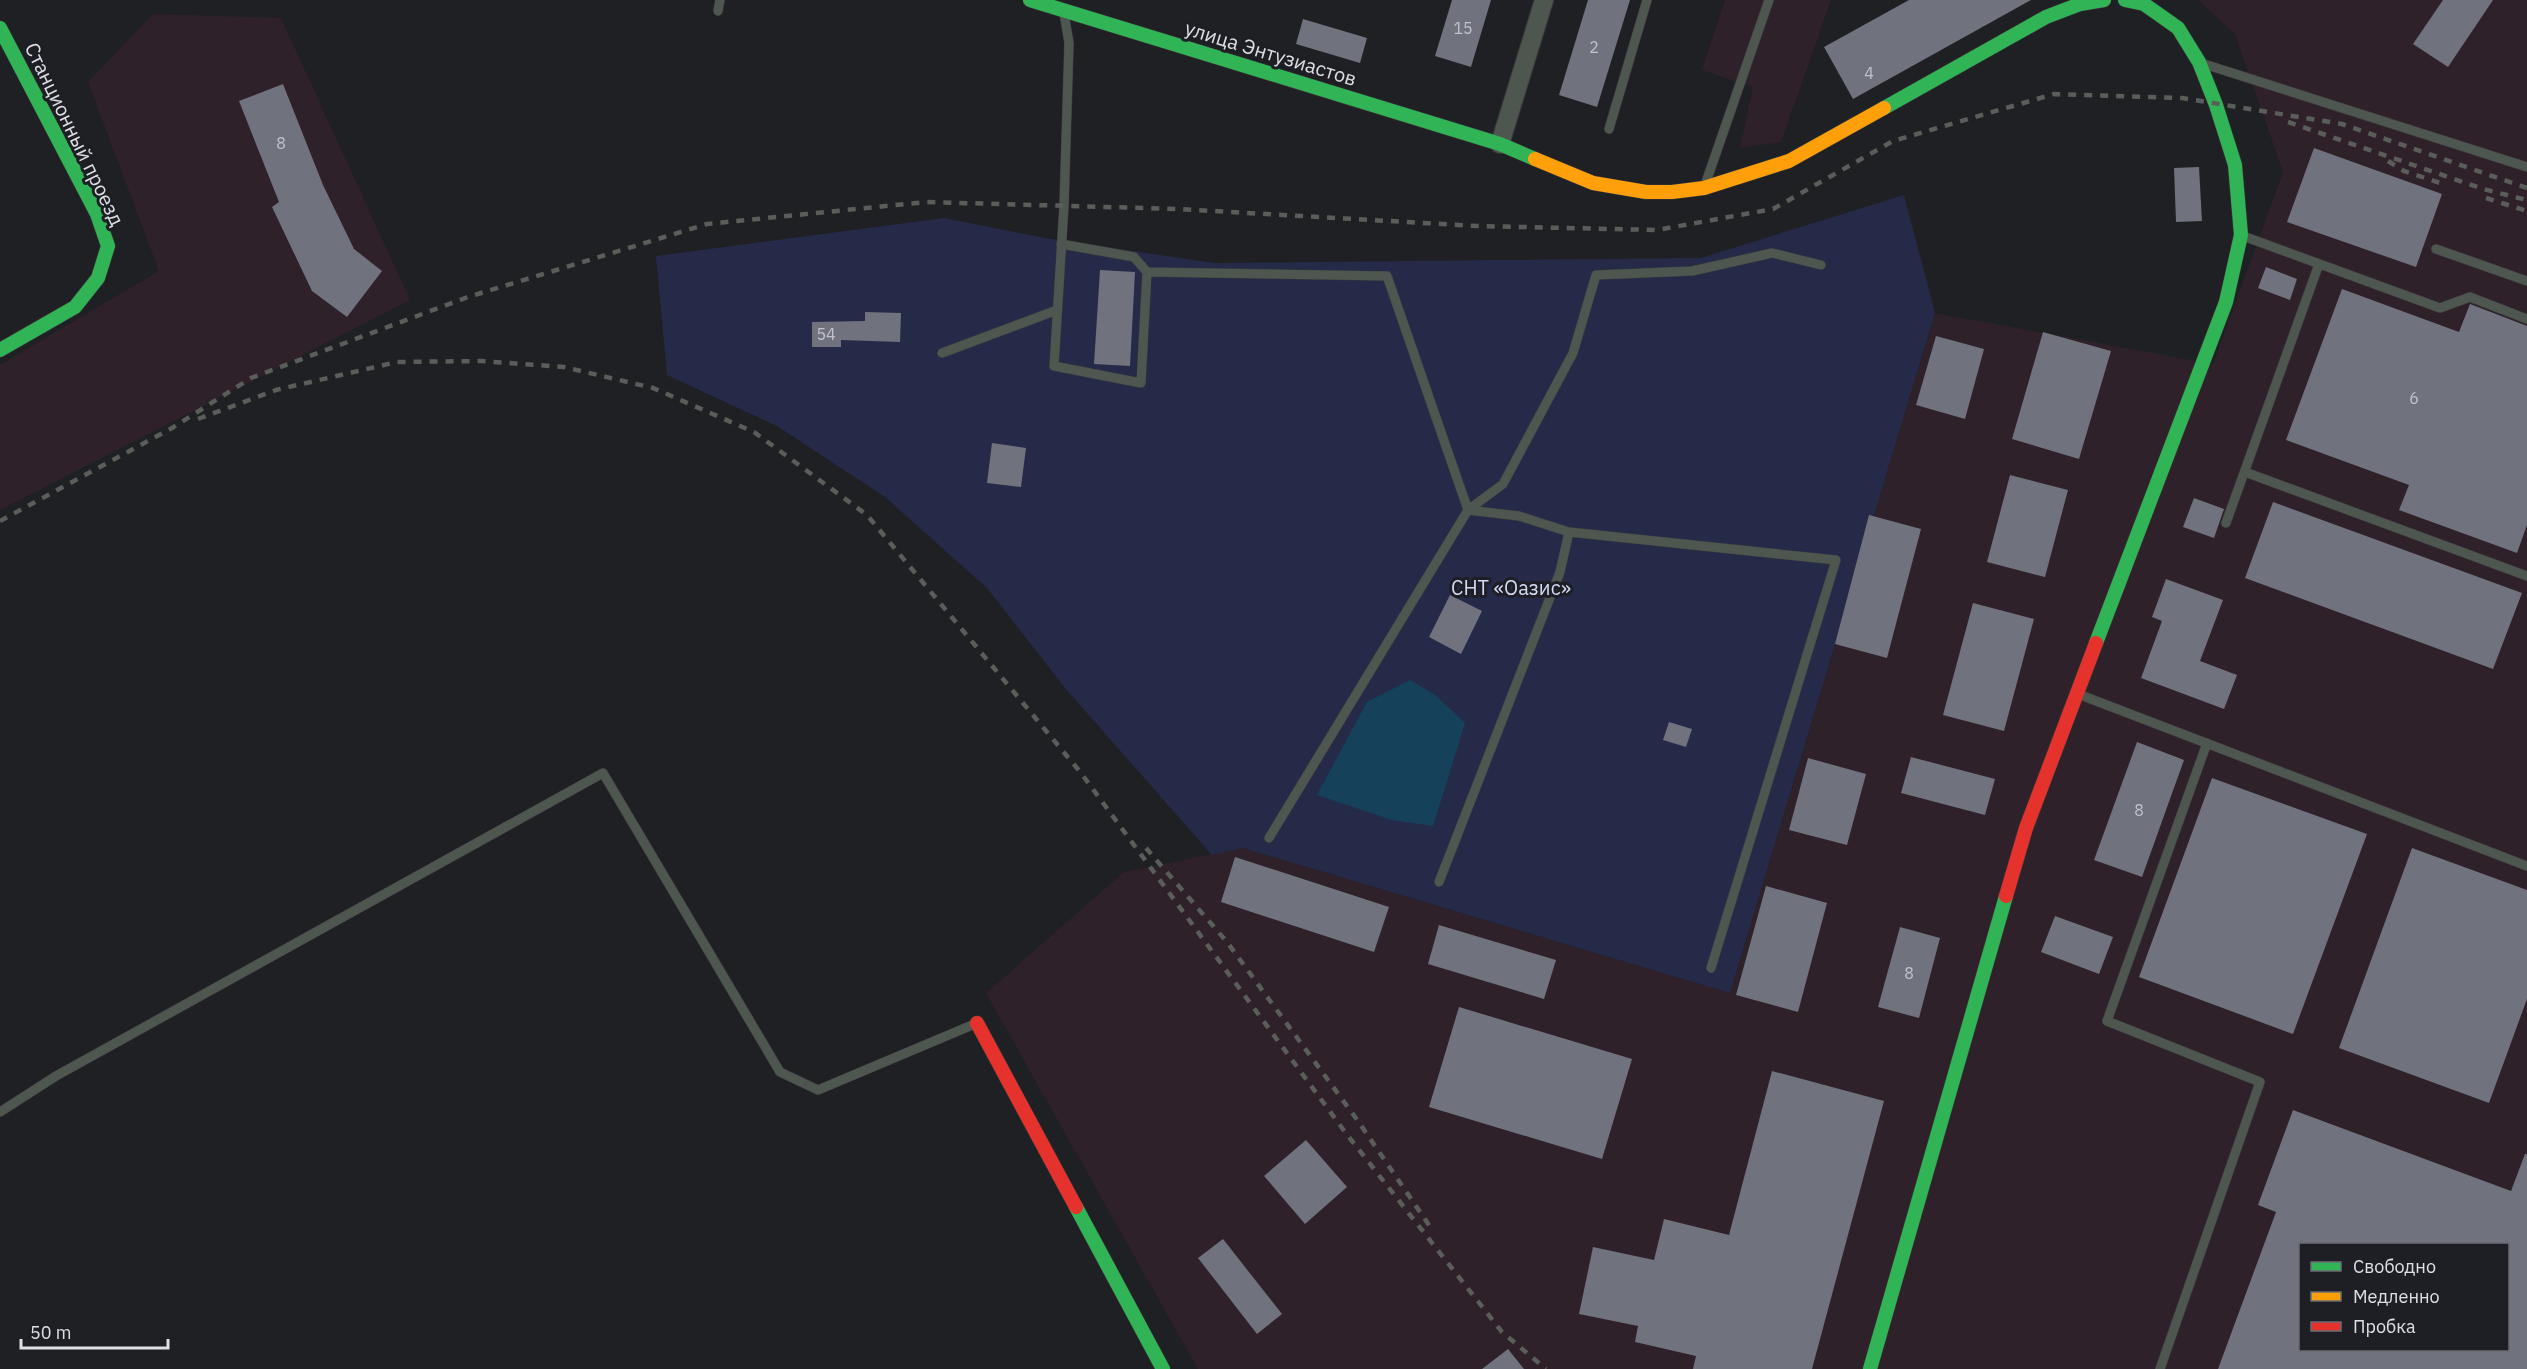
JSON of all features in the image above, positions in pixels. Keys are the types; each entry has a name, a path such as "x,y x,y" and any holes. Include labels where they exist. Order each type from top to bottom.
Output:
{"street":[{"name":"улица Энтузиастов","path":"1030,0 1065,5 1500,144 1593,183 1646,192 1704,188 1789,161 1898,102 2046,17 2080,4 2103,0"},
{"path":"1500,144 1544,0"},
{"path":"1870,1369 2026,828 2226,302 2241,235 2235,165 2216,105 2199,62 2178,28 2144,4 2125,0"},
{"name":"Станционный проезд","path":"0,28 97,214 108,246 98,278 75,307 0,350"},
{"path":"977,1023 1163,1369"}],"lane":[{"path":"718,11 720,0"},
{"path":"1609,129 1647,0"},
{"path":"1704,188 1769,0"},
{"path":"1061,244 1134,257 1147,272 1141,383 1054,366 1069,43 1065,5"},
{"path":"2199,62 2527,167"},
{"path":"2241,235 2440,308 2470,297 2527,319"},
{"path":"2436,249 2527,281"},
{"path":"1269,838 1468,510 1503,484 1573,353 1596,275 1692,270 1772,253 1821,265"},
{"path":"2226,523 2319,264"},
{"path":"1147,272 1387,276 1468,510"},
{"path":"942,353 1057,310"},
{"path":"2245,472 2527,576"},
{"path":"1468,510 1519,516 1569,532 1836,560 1711,968"},
{"path":"1439,882 1560,572 1569,532"},
{"path":"2078,694 2527,866"},
{"path":"2160,1369 2260,1082 2107,1021 2207,743"},
{"path":"0,1112 56,1076 603,773 780,1072 818,1090 977,1023"}],"shaded area":[{"path":"1725,0 1831,0 1781,142 1740,148 1753,87 1702,70"},
{"path":"2198,0 2527,0 2527,1369 1198,1369 986,993 1124,872 1243,848 1730,993 1935,313 2213,364 2283,172 2235,34"},
{"path":"153,14 281,18 410,300 0,510 0,365 159,271 88,82"},
{"path":"1410,680 1435,695 1465,723 1433,826 1392,820 1317,795 1367,702"}],"green space":[{"name":"СНТ «Оазис»","path":"1904,195 1935,313 1730,993 1243,848 1212,855 1065,688 987,588 885,497 777,426 667,375 656,256 944,218 1045,238 1214,263 1701,258"}],"building":[{"path":"1452,0 1491,0 1471,67 1435,56"},
{"path":"1588,0 1630,0 1597,107 1559,95"},
{"path":"1909,0 2031,0 1853,99 1824,47"},
{"path":"2443,0 2493,0 2448,67 2413,44"},
{"path":"1303,19 1367,38 1360,63 1296,44"},
{"path":"283,84 323,185 354,249 382,271 347,317 312,291 272,207 279,202 239,101"},
{"path":"2314,148 2442,194 2416,267 2287,222"},
{"path":"2199,167 2202,221 2176,222 2174,168"},
{"path":"2266,267 2297,279 2290,300 2258,288"},
{"path":"1100,270 1135,272 1130,366 1094,364"},
{"path":"2342,289 2459,332 2470,304 2527,326 2527,525 2517,553 2399,510 2409,485 2286,440"},
{"path":"865,312 901,313 900,342 841,340 841,347 812,347 812,322 865,321"},
{"path":"2043,332 2111,351 2079,459 2012,439"},
{"path":"1936,336 1984,349 1965,419 1916,405"},
{"path":"992,443 1026,448 1021,487 987,483"},
{"path":"2010,475 2068,490 2045,577 1987,562"},
{"path":"2194,498 2224,509 2214,538 2183,527"},
{"path":"2273,502 2522,593 2493,669 2245,578"},
{"path":"1869,515 1921,529 1887,658 1835,644"},
{"path":"2166,579 2223,600 2200,661 2237,675 2224,709 2141,678 2162,621 2152,617"},
{"path":"1450,595 1482,611 1461,654 1429,637"},
{"path":"1973,603 2034,619 2004,731 1943,715"},
{"path":"1669,722 1692,729 1686,747 1663,740"},
{"path":"2137,742 2184,760 2142,877 2094,860"},
{"path":"1911,757 1995,779 1985,815 1901,793"},
{"path":"1808,758 1866,774 1847,845 1789,830"},
{"path":"2212,778 2367,834 2293,1034 2139,977"},
{"path":"2412,848 2527,890 2527,999 2489,1103 2339,1048"},
{"path":"1235,857 1389,907 1374,952 1221,902"},
{"path":"1766,886 1827,903 1798,1012 1736,995"},
{"path":"2055,916 2113,937 2099,974 2041,952"},
{"path":"1439,925 1556,960 1544,999 1428,964"},
{"path":"1900,927 1940,938 1919,1018 1878,1007"},
{"path":"1459,1007 1632,1059 1602,1159 1429,1107"},
{"path":"1772,1071 1884,1101 1812,1369 1693,1369 1696,1356 1635,1342 1638,1326 1579,1314 1593,1247 1654,1260 1664,1219 1729,1235"},
{"path":"2293,1110 2511,1191 2525,1154 2527,1154 2527,1369 2218,1369 2276,1212 2258,1205"},
{"path":"1306,1140 1347,1187 1305,1224 1264,1176"},
{"path":"1223,1239 1282,1314 1257,1334 1198,1258"},
{"path":"1508,1349 1524,1369 1482,1369"}],"railway":[{"path":"0,521 172,428 251,378 468,297 707,224 926,202 1178,209 1477,226 1657,230 1773,209 1893,141 2054,94 2182,98 2342,124 2527,188"},
{"path":"2288,122 2483,189 2527,200"},
{"path":"2388,161 2404,171 2443,184"},
{"path":"2486,198 2527,211"},
{"path":"198,419 276,390 397,362 481,361 564,367 653,388 754,432 867,515 1081,773 1345,1132 1502,1332 1546,1369"},
{"path":"1146,848 1227,942 1358,1121 1433,1231"}],"traffic: fast":[{"path":"1030,0 1500,144 1535,159"},
{"path":"1884,108 2046,17 2080,4 2104,0"},
{"path":"2096,643 2226,302 2241,235 2235,165 2216,105 2199,62 2178,28 2144,4 2125,0"},
{"path":"0,28 97,214 108,246 98,278 75,307 0,350"},
{"path":"1870,1369 2006,896"},
{"path":"1076,1207 1163,1369"}],"traffic: slow":[{"path":"1535,159 1593,183 1646,192 1704,188 1789,161 1884,108"}],"traffic: jam":[{"path":"2006,896 2026,828 2096,643"},
{"path":"977,1023 1076,1207"}]}
